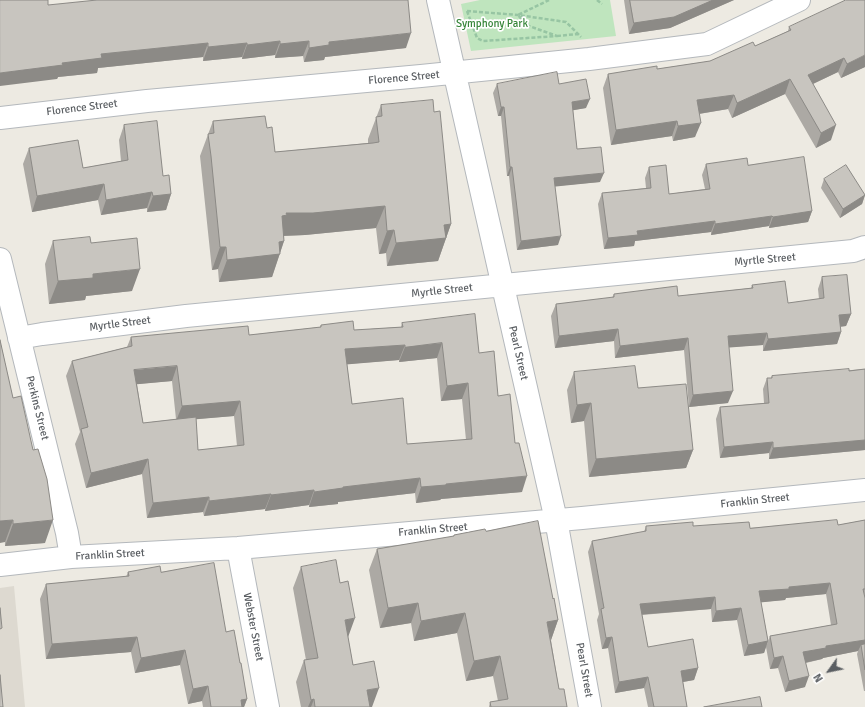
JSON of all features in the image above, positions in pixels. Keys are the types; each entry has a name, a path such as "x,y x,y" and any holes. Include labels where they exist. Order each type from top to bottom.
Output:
{"street":[{"name":"Pearl Street","path":"438,0 456,73 556,520 590,707"},
{"name":"Florence Street","path":"0,118 147,101 456,73 589,59 707,44 799,0"},
{"name":"Myrtle Street","path":"20,338 46,333 186,316 853,251 865,247"},
{"name":"Perkins Street","path":"0,259 67,533 71,557"},
{"name":"Franklin Street","path":"0,565 71,557 238,548 556,520 865,490"},
{"name":"Webster Street","path":"238,548 268,707"}],"path":[{"path":"518,15 549,0"},
{"path":"597,0 602,4"},
{"path":"461,11 518,15 566,22 583,39"},
{"path":"467,11 477,38 484,41 578,34"},
{"path":"518,15 526,26 557,36"}],"shaded area":[{"path":"14,586 25,707 0,707 0,588"}],"green space":[{"name":"Symphony Park","path":"480,0 610,0 616,36 471,51 461,4"}],"building":[{"path":"0,0 48,0 48,5 97,0 408,0 411,33 329,42 329,45 309,48 309,41 280,44 280,41 247,45 247,43 208,47 208,43 101,54 102,58 62,63 63,65 0,73"},
{"path":"630,0 713,0 674,17 634,23"},
{"path":"846,0 865,0 865,55 847,64 844,58 808,75 836,125 821,133 790,79 737,103 734,95 697,100 701,123 678,126 677,121 616,130 608,74 657,66 657,69 710,61 753,42 755,46 791,30 789,27"},
{"path":"557,72 559,84 586,79 590,99 572,102 577,149 601,147 604,173 554,178 561,236 521,241 512,167 510,167 504,107 501,107 497,84"},
{"path":"433,100 434,112 440,111 451,224 444,225 446,238 396,243 394,230 387,231 385,206 313,213 286,213 287,215 282,216 284,241 279,242 280,254 227,260 226,247 220,247 208,134 214,133 213,121 265,116 267,128 272,127 275,152 373,143 379,142 376,117 382,116 381,105"},
{"path":"157,121 163,176 169,175 171,194 153,196 152,192 106,200 104,184 37,196 29,148 78,140 83,168 128,160 124,125"},
{"path":"804,157 812,211 715,224 715,221 637,231 638,235 608,238 602,193 651,188 649,167 666,165 669,194 710,189 706,164 747,158 748,165"},
{"path":"846,165 865,195 843,209 824,179"},
{"path":"90,237 91,243 137,238 140,269 93,274 93,278 58,281 53,241"},
{"path":"847,275 851,314 839,315 841,332 768,339 767,333 728,336 733,391 693,395 688,338 620,346 618,329 559,336 556,304 614,297 614,294 677,286 678,296 753,288 752,285 785,281 788,303 824,298 822,277"},
{"path":"475,314 479,353 494,351 498,396 510,394 515,443 519,443 527,476 421,487 420,478 314,492 314,490 209,501 209,497 153,503 148,459 91,473 81,429 88,427 72,361 132,346 131,337 248,326 249,335 321,327 321,325 353,321 354,330 403,327 402,323","holes":["442,343 447,386 468,383 472,439 407,444 403,398 352,404 345,349 405,345 405,347","177,366 182,406 240,401 244,445 198,450 196,417 143,423 134,370"]},
{"path":"0,340 13,398 21,396 33,450 38,449 47,479 53,520 13,524 13,520 0,521"},
{"path":"635,366 638,388 686,384 693,450 596,459 591,403 577,405 574,372"},
{"path":"849,369 849,371 865,369 865,440 773,448 773,442 724,447 720,407 769,403 767,378 772,378 772,376"},
{"path":"837,520 838,525 865,520 865,589 863,589 865,598 865,640 826,646 826,648 803,652 809,676 789,681 783,656 774,658 770,636 837,624 830,583 789,587 789,589 759,591 768,641 748,645 741,608 716,611 715,597 640,604 648,647 693,639 698,668 681,671 687,707 654,707 648,677 619,682 612,637 606,638 601,609 604,608 592,541 646,531 646,526 693,522 693,526 749,522 750,528"},
{"path":"538,521 558,620 547,622 559,689 564,689 567,707 491,707 490,702 508,699 500,656 474,661 465,613 421,621 418,603 388,608 377,549"},
{"path":"336,560 340,583 348,581 355,618 345,620 353,665 374,661 379,688 367,690 370,707 315,707 314,699 311,700 304,660 318,658 301,567"},
{"path":"214,563 226,632 234,630 241,663 247,699 241,700 242,707 211,707 208,686 193,689 185,650 141,658 137,637 52,644 46,584 129,576 128,572 160,566 161,572"},
{"path":"0,608 2,628 0,629"},
{"path":"865,644 865,670 861,645"},
{"path":"0,675 3,707 0,707"},
{"path":"760,697 762,707 704,707"}]}
